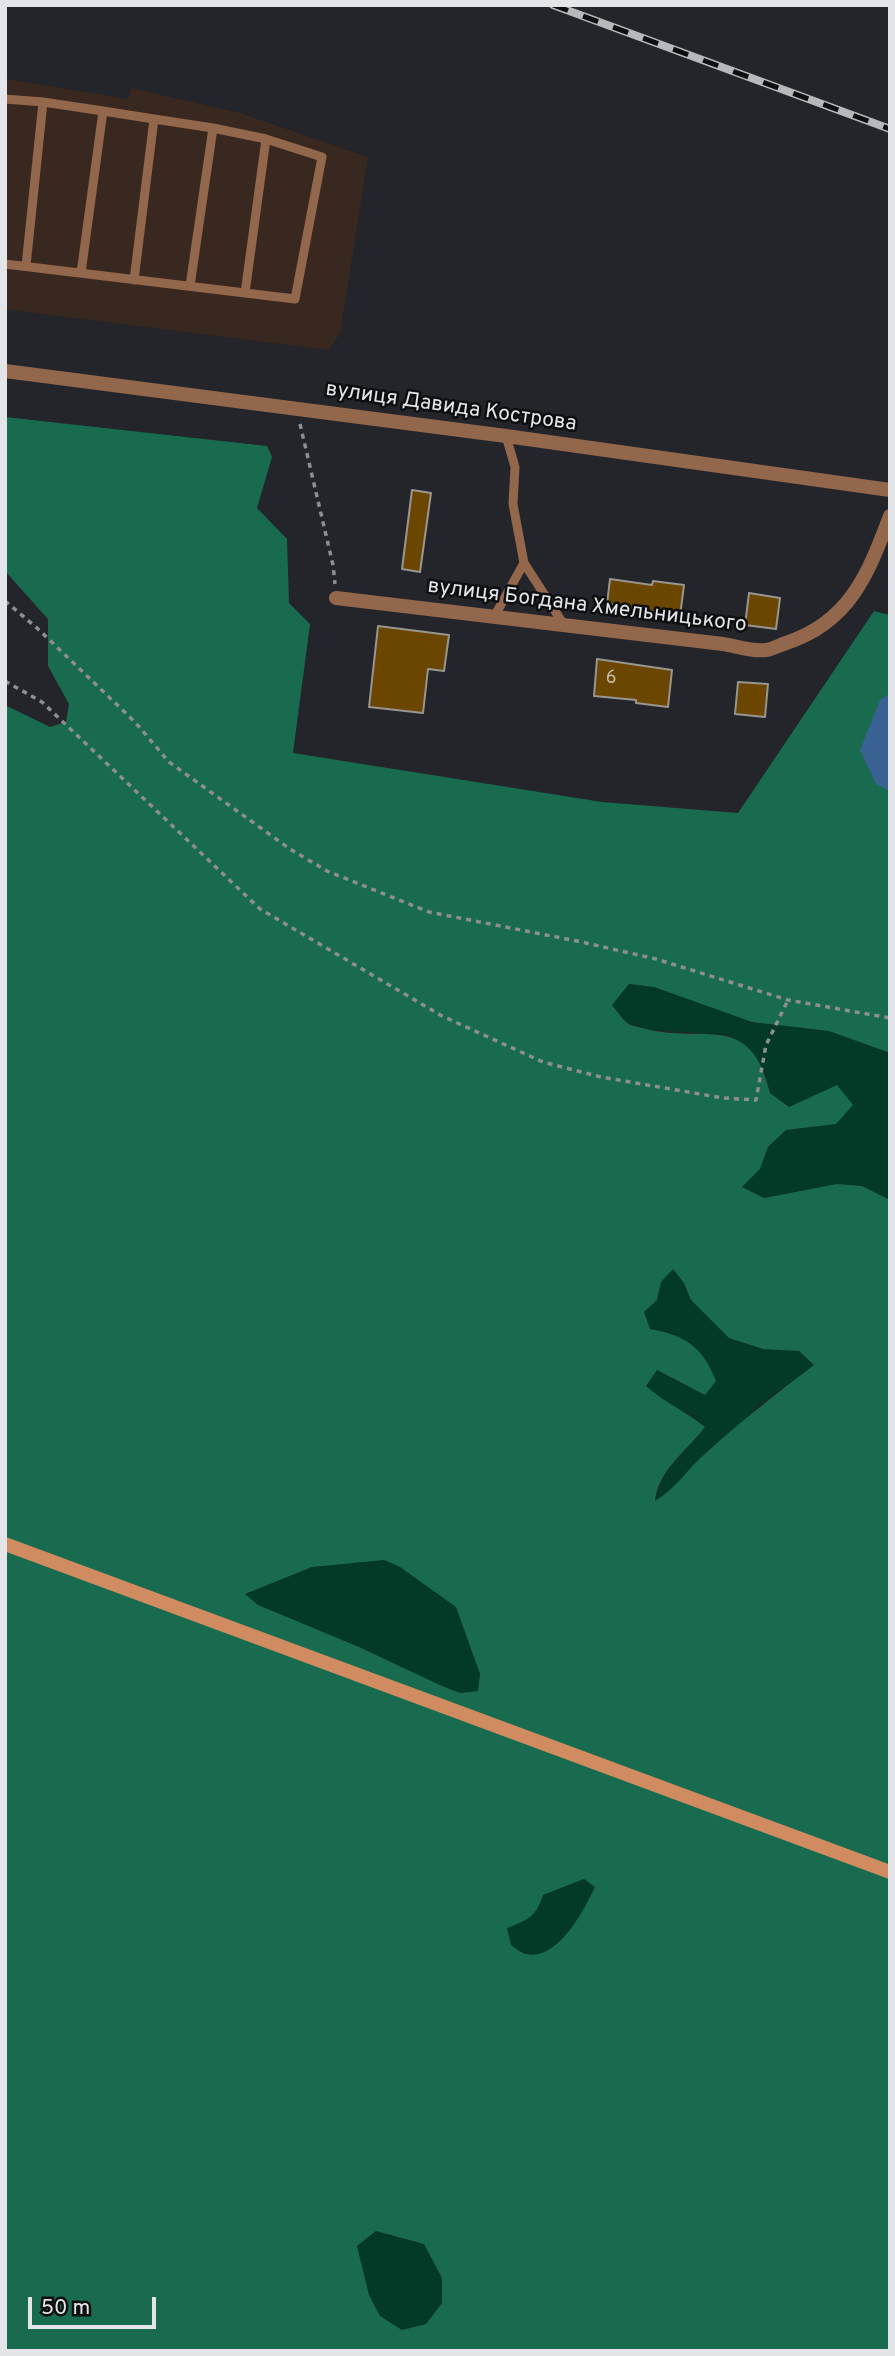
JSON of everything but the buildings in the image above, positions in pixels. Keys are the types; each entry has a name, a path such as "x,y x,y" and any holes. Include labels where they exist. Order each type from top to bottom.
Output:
{"main road":[{"path":"5,1544 890,1872"}],"street":[{"name":"вулиця Давида Кострова","path":"5,371 506,436 890,490"},
{"name":"вулиця Богдана Хмельницького","path":"336,598 764,651 822,628 850,601 873,559 890,516"}],"lane":[{"path":"5,99 43,102 213,128 266,139 322,157 295,299 5,264"},
{"path":"26,266 43,102"},
{"path":"81,273 103,111"},
{"path":"134,280 154,119"},
{"path":"190,286 213,128"},
{"path":"245,293 266,139"},
{"path":"506,436 515,467 513,504 524,563 564,625"},
{"path":"494,617 524,563"}],"path":[{"path":"296,408 333,565 336,598"},
{"path":"5,601 135,722 169,762 290,849 327,871 429,912 656,959 788,1000 890,1018"},
{"path":"5,681 42,702 260,909 442,1016 543,1062 614,1080 723,1098 756,1100 766,1045 788,1000"}],"shaded area":[{"path":"5,79 128,99 131,88 240,113 368,157 340,333 329,350 5,309"}],"green space":[{"path":"5,417 267,446 272,457 257,508 287,539 289,603 310,624 293,753 602,802 738,813 874,611 890,615 890,1053 829,1031 752,1022 654,987 629,984 612,1005 626,1022 635,1026 667,1033 706,1034 738,1040 750,1050 761,1067 770,1093 789,1107 837,1085 853,1105 836,1124 786,1130 768,1147 760,1169 742,1187 764,1198 837,1184 862,1186 890,1200 890,2351 5,2351 5,705 50,727 66,722 69,704 48,666 48,619 5,571","holes":["673,1269 684,1283 691,1300 729,1338 763,1349 799,1351 814,1365 733,1429 655,1501 657,1490 667,1470 705,1427 646,1386 657,1370 705,1395 716,1381 705,1359 691,1344 673,1335 650,1329 644,1312 657,1300 661,1282","384,1560 400,1567 456,1607 480,1674 478,1691 460,1693 442,1686 359,1647 258,1605 245,1594 312,1567","584,1879 595,1887 577,1920 559,1942 538,1954 524,1953 511,1945 507,1928 530,1917 543,1895","376,2231 424,2244 442,2278 442,2303 426,2324 402,2330 380,2316 369,2295 357,2246"]},
{"path":"629,984 654,987 752,1022 829,1031 890,1053 890,1200 862,1186 837,1184 764,1198 741,1186 760,1169 768,1147 786,1130 836,1124 837,1086 790,1107 770,1093 764,1069 729,1035 652,1030 627,1023 612,1005"},
{"path":"673,1268 684,1283 691,1300 729,1338 763,1349 799,1351 814,1366 758,1406 746,1420 705,1453 670,1492 655,1502 669,1470 705,1427 646,1387 656,1370 705,1395 668,1332 650,1329 644,1312 657,1300 661,1282"},
{"path":"384,1560 400,1567 456,1607 480,1674 478,1691 460,1693 442,1686 359,1647 257,1605 245,1594 312,1567"},
{"path":"584,1879 596,1887 577,1920 559,1942 538,1954 524,1953 511,1946 506,1928 530,1917 543,1895"},
{"path":"376,2231 424,2244 442,2278 442,2303 426,2324 402,2330 380,2316 369,2295 357,2246"}],"water":[{"path":"890,693 890,791 876,784 860,750 880,700"}],"railway":[{"path":"553,5 890,129"}]}
